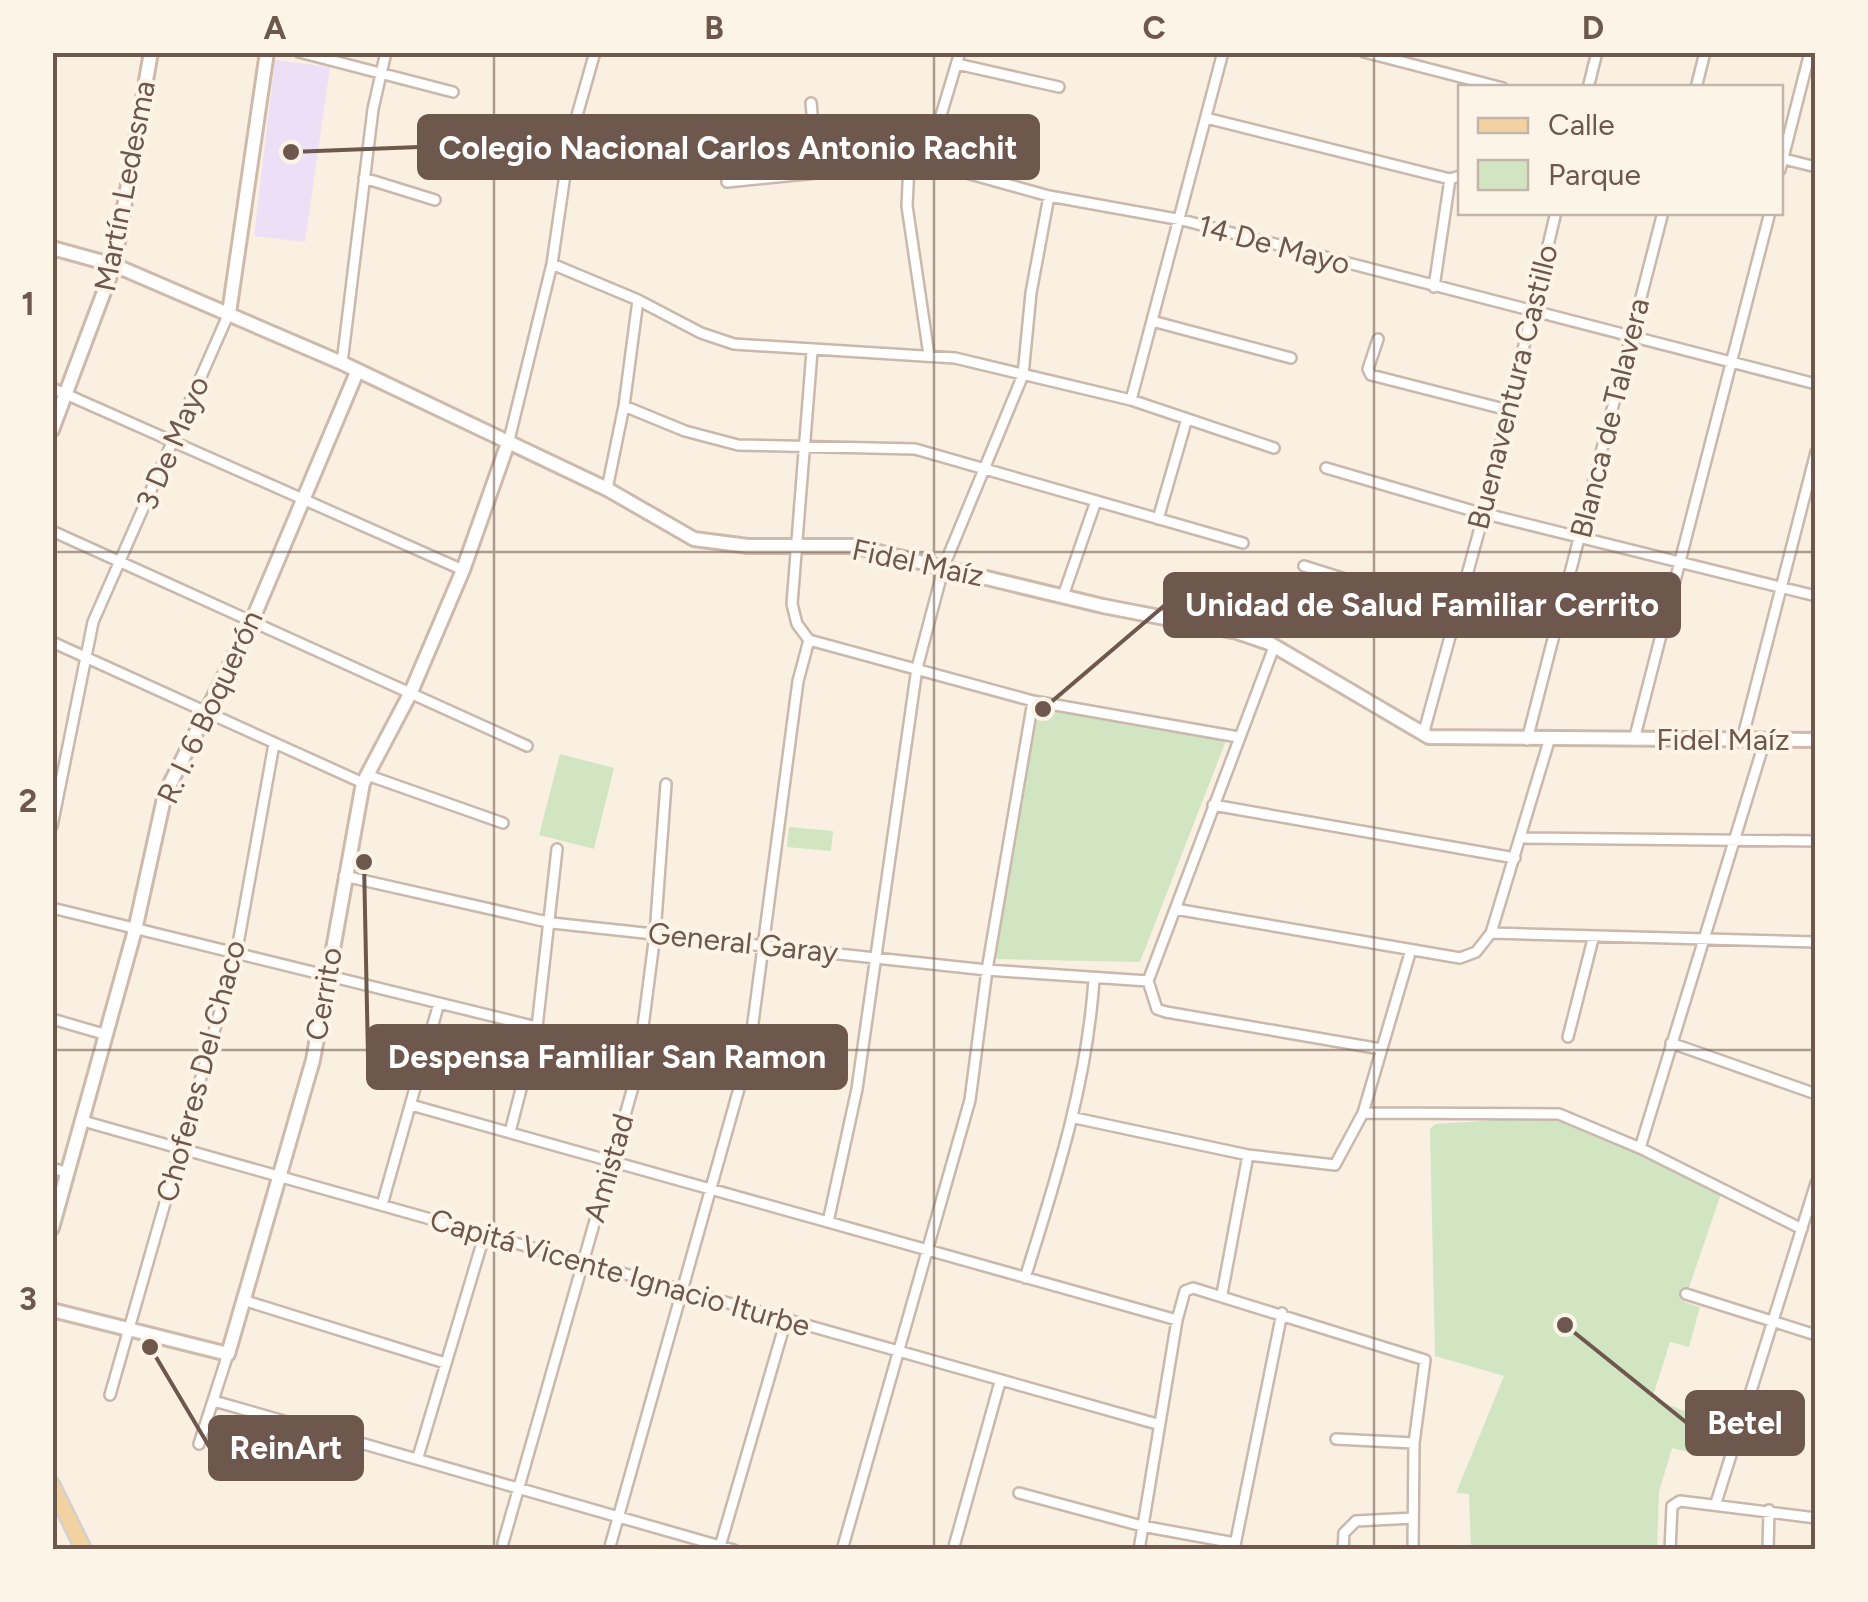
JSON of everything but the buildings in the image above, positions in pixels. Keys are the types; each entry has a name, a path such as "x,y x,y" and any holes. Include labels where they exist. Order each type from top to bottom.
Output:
{"main road":[{"path":"52,1485 84,1550"}],"street":[{"name":"Martín Ledesma","path":"52,430 69,395 114,265 151,52"},
{"name":"3 De Mayo","path":"52,826 93,622 228,313 267,52"},
{"path":"299,52 452,92"},
{"path":"342,363 373,109 386,52"},
{"path":"509,440 552,264 570,140 596,52"},
{"path":"927,162 960,52"},
{"path":"1131,400 1182,220 1223,52"},
{"path":"1364,52 1483,85"},
{"path":"1589,85 1597,52"},
{"path":"1697,85 1705,52"},
{"path":"1783,154 1810,52"},
{"path":"957,64 1059,87"},
{"path":"810,103 818,173"},
{"path":"1206,118 1455,177 1434,287"},
{"path":"1783,158 1816,167"},
{"name":"14 De Mayo","path":"727,182 927,162 1048,196 1182,220 1816,384"},
{"path":"909,164 908,206 929,354"},
{"path":"364,178 435,200"},
{"path":"828,1222 878,956 918,668 944,566 1024,375 1030,293 1048,196"},
{"name":"Buenaventura Castillo","path":"1423,735 1484,513 1555,215"},
{"name":"Blanca de Talavera","path":"1527,740 1661,215"},
{"path":"1634,740 1769,215"},
{"name":"Fidel Maíz","path":"52,248 114,265 342,363 509,440 607,489 694,539 798,547 853,546 1063,596 1191,621 1274,647 1423,735 1453,741 1816,740"},
{"path":"552,264 638,300 718,340 812,350 929,354 1131,400 1186,422 1274,448"},
{"path":"607,489 624,406 638,300"},
{"path":"1152,321 1291,358"},
{"path":"1378,339 1368,369 1371,374 1508,410"},
{"path":"812,350 792,604 796,624 809,640 1032,701 1238,737"},
{"name":"R. I. 6 Boquerón","path":"52,1228 107,1036 135,930 160,810 172,776 210,713 357,372"},
{"path":"52,388 463,570"},
{"path":"624,406 685,431 738,446 898,446 1243,543"},
{"path":"1158,519 1186,422"},
{"name":"Cerrito","path":"199,1444 246,1300 313,1060 343,876 366,779 411,692 463,570 509,440"},
{"path":"1742,740 1816,452"},
{"path":"1326,468 1484,513 1816,596"},
{"path":"1063,596 1096,501"},
{"path":"52,531 527,746"},
{"path":"1304,566 1456,614"},
{"path":"610,1550 749,1053 798,681 809,640"},
{"path":"52,642 274,744 502,823"},
{"path":"1274,647 1148,981 1152,1002 1166,1012 1381,1049"},
{"path":"842,1550 930,1252 970,1100 986,970 1032,701"},
{"path":"1640,1148 1764,740"},
{"path":"1175,910 1410,953 1468,957 1491,933 1549,741"},
{"name":"Choferes Del Chaco","path":"110,1395 236,955 274,744"},
{"name":"Amistad","path":"503,1543 637,1074 655,934 666,784"},
{"path":"1213,805 1515,858"},
{"path":"1522,838 1816,841"},
{"path":"510,1132 538,1027 557,849"},
{"name":"General Garay","path":"343,876 552,923 986,970 1148,981"},
{"path":"52,908 538,1027"},
{"path":"1491,933 1593,939 1816,942"},
{"path":"1568,1036 1593,939"},
{"path":"1075,1118 1248,1155 1335,1165 1363,1113 1410,953"},
{"path":"1025,1278 1075,1118 1086,1060 1094,979"},
{"path":"382,1205 438,1004"},
{"path":"52,1019 107,1036"},
{"path":"1671,1043 1816,1094"},
{"path":"411,1105 1177,1320"},
{"path":"1363,1113 1559,1114 1640,1148 1802,1229"},
{"name":"Capitá Vicente Ignacio Iturbe","path":"83,1121 1157,1424"},
{"path":"1222,1294 1248,1155"},
{"path":"52,1168 68,1173"},
{"path":"1716,1503 1816,1182"},
{"path":"418,1458 485,1234"},
{"path":"1138,1550 1157,1424 1177,1320 1188,1288 1222,1294 1424,1360 1414,1443 1413,1550"},
{"path":"1686,1294 1816,1335"},
{"path":"246,1300 445,1363"},
{"path":"52,1310 228,1354"},
{"path":"1018,1493 1234,1546 1282,1313"},
{"path":"720,1548 786,1320"},
{"path":"953,1550 1000,1382"},
{"path":"214,1401 734,1550"},
{"path":"1336,1439 1414,1443"},
{"path":"1670,1550 1675,1502 1716,1503 1816,1518"},
{"path":"1768,1550 1769,1510"},
{"path":"1343,1550 1344,1533 1356,1521 1414,1518"}],"shaded area":[{"path":"275,60 330,67 305,242 254,236"}],"green space":[{"path":"1036,705 1227,738 1140,962 994,959"},
{"path":"560,754 614,768 594,849 539,835"},
{"path":"789,827 833,831 831,851 787,847"},
{"path":"1558,1116 1722,1191 1684,1302 1700,1307 1689,1347 1670,1342 1652,1399 1699,1416 1688,1452 1672,1448 1659,1492 1657,1549 1471,1549 1469,1494 1456,1493 1504,1376 1435,1356 1430,1129 1435,1124"}],"place":[{"name":"Colegio Nacional Carlos Antonio Rachit","path":"291,152"},
{"name":"Unidad de Salud Familiar Cerrito","path":"1043,709"},
{"name":"Despensa Familiar San Ramon","path":"364,862"},
{"name":"Betel","path":"1565,1325"},
{"name":"ReinArt","path":"150,1347"}]}
